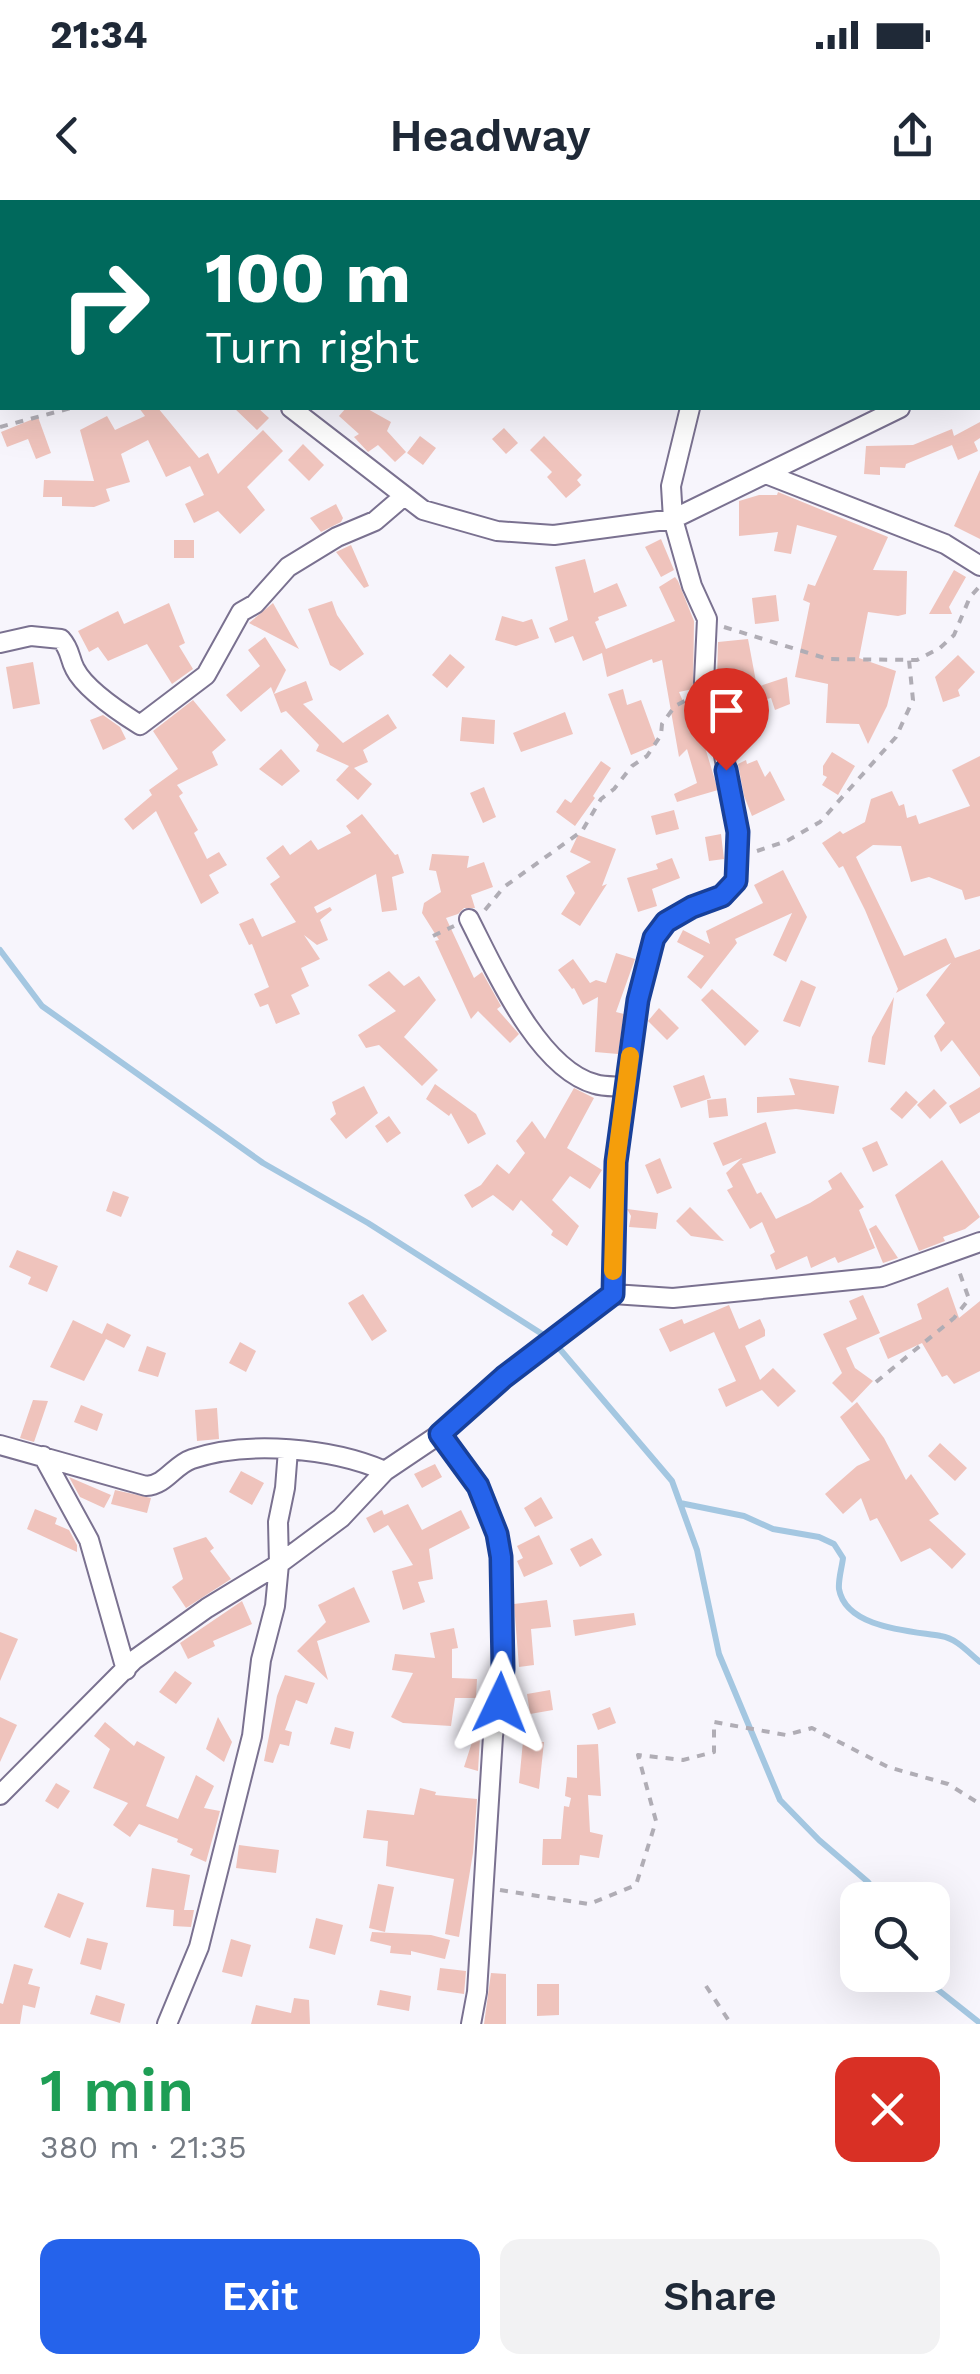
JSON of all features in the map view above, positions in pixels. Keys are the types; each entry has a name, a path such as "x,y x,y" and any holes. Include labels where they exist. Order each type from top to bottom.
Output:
{"street":[{"path":"294,410 423,510 497,531 554,535 672,519 896,410"},
{"path":"613,1294 616,1162 638,1000 654,938 666,922 722,896 736,881 738,832 721,739 704,682 707,619 692,586 672,519 670,486 689,410"},
{"path":"858,410 864,426"},
{"path":"766,474 945,544 980,566"},
{"path":"0,643 31,636 61,640 71,651 76,670 113,706 140,725 206,675 240,612 256,604 288,567 338,537 375,521 404,496"},
{"path":"469,919 534,1036 558,1063 592,1084 626,1087"},
{"path":"0,1794 126,1670 207,1608 280,1564 341,1518 386,1471 440,1434 504,1377 613,1294 673,1298 882,1277 980,1243"},
{"path":"440,1434 478,1486 497,1534 501,1557 503,1669 493,1736 477,1992 470,2024"},
{"path":"0,1445 146,1486 158,1485 188,1460 237,1450 308,1450 386,1471"},
{"path":"168,2024 199,1947 252,1736 262,1660 275,1606 280,1564 278,1522 286,1488 288,1450"},
{"path":"44,1456 89,1540 126,1670"}],"path":[{"path":"0,427 64,410"},
{"path":"707,619 736,634 828,659 917,660 954,635 970,596 980,586"},
{"path":"736,858 787,841 820,822 896,737 913,700 909,660"},
{"path":"433,936 486,910 494,897 520,874 582,831 602,799 632,766 647,756 675,706 697,694 704,682"},
{"path":"876,1382 954,1318 969,1298 953,1253"},
{"path":"486,1888 590,1904 636,1885 656,1821 638,1754 684,1760 714,1752 714,1722 786,1735 812,1728 888,1767 948,1784 980,1804"},
{"path":"706,1986 731,2024"}],"building":[{"path":"140,410 160,410 199,458 208,453 218,474 263,430 283,451 247,487 265,510 240,534 218,511 194,523 185,504 204,495 190,466 166,477 148,440 121,454 130,482 106,489 110,501 94,507 62,506 62,497 43,497 44,480 94,481 80,430 107,416 115,430 145,416"},
{"path":"236,410 260,410 269,418 257,430"},
{"path":"344,410 370,410 391,422 387,431 406,452 395,462 378,445 368,452 354,437 359,434 339,416"},
{"path":"38,417 51,453 36,459 28,439 7,447 1,432"},
{"path":"980,422 980,438 974,442 978,451 958,460 952,445 906,464 905,468 880,467 880,475 864,474 866,446 913,445 952,429 954,436"},
{"path":"504,428 518,443 506,454 492,439"},
{"path":"420,436 436,448 423,465 407,453"},
{"path":"544,436 582,475 577,480 581,485 566,498 547,477 552,472 530,450"},
{"path":"303,444 324,465 309,481 288,460"},
{"path":"980,470 980,539 954,526"},
{"path":"778,492 888,537 873,570 907,571 906,614 868,612 859,658 896,671 887,706 868,744 859,724 826,723 828,684 795,677 810,603 803,600 808,584 815,586 837,536 797,525 791,554 774,551 778,532 739,536 739,501"},
{"path":"336,504 341,522 321,532 310,518"},
{"path":"661,539 674,570 661,577 645,547"},
{"path":"174,540 194,540 194,558 174,558"},
{"path":"351,545 369,586 364,588 336,552"},
{"path":"585,559 594,593 617,583 627,606 598,617 595,622 606,649 675,621 659,587 675,577 678,581 694,621 693,689 679,692 695,729 704,726 709,742 704,744 718,790 677,802 674,794 697,783 687,749 679,757 662,660 653,663 652,659 607,677 602,653 583,661 573,636 555,643 549,628 568,620 555,567"},
{"path":"954,570 966,577 949,607 952,614 929,614"},
{"path":"776,595 779,621 755,624 752,598"},
{"path":"332,601 364,654 340,671 330,665 308,609"},
{"path":"169,603 185,643 179,646 193,669 172,684 147,644 108,661 98,647 89,652 78,631 118,611 124,624"},
{"path":"273,603 299,649 249,623"},
{"path":"502,616 523,622 532,619 539,638 516,646 495,640"},
{"path":"265,637 286,670 274,694 306,681 313,700 303,704 343,743 388,714 397,728 363,750 368,762 354,768 372,784 358,800 336,780 349,766 316,751 319,745 286,711 281,713 271,687 241,712 226,695 260,666 248,650"},
{"path":"748,639 757,687 787,677 790,704 775,710 771,698 725,709 717,680 718,642"},
{"path":"450,654 465,667 447,688 432,675"},
{"path":"958,655 975,672 958,690 960,696 943,702 935,677"},
{"path":"33,662 40,704 13,709 6,667"},
{"path":"623,689 627,705 641,700 657,744 631,755 608,694"},
{"path":"193,700 226,740 212,752 218,765 177,785 207,859 219,852 227,865 209,875 219,893 201,904 156,811 133,830 124,819 152,795 149,790 178,769 153,731"},
{"path":"565,712 573,734 521,752 513,733"},
{"path":"103,715 120,727 126,739 103,750 90,720"},
{"path":"462,717 495,720 494,744 460,741"},
{"path":"281,749 300,771 282,786 259,769"},
{"path":"832,752 855,766 838,795 822,785 827,777 823,775 823,766"},
{"path":"980,756 980,896 965,900 962,890 929,877 911,882 901,846 873,845 856,857 904,956 946,938 955,958 980,949 980,1077 952,1040 941,1052 934,1036 945,1023 926,995 951,963 896,993 898,989 865,910 843,866 839,868 822,843 865,822 871,799 892,791 899,806 904,804 907,818 916,815 919,824 970,806 952,770"},
{"path":"746,760 747,764 757,760 765,777 770,771 785,800 752,816 738,764"},
{"path":"601,761 611,768 575,826 556,812 565,799 571,803"},
{"path":"484,787 496,817 483,823 470,793"},
{"path":"674,810 679,829 656,835 651,816"},
{"path":"362,814 398,854 404,873 392,877 397,910 382,912 376,874 314,907 317,913 330,907 332,910 320,920 328,940 317,945 304,935 320,959 301,968 309,986 291,995 300,1014 276,1024 268,1004 260,1007 254,994 269,987 252,944 249,945 239,924 253,918 262,937 296,922 270,884 280,877 266,858 283,845 290,855 311,840 318,850 351,833 346,826"},
{"path":"721,834 724,859 709,861 705,837"},
{"path":"578,835 616,849 602,886 607,884 580,926 561,914 575,893 566,876 591,862 570,852"},
{"path":"432,854 469,856 467,868 484,862 493,887 471,895 475,908 464,908 446,918 474,978 482,972 501,1006 497,1009 519,1034 510,1043 478,1011 471,1019 435,941 439,940 422,913 424,903 441,892 436,871 429,870"},
{"path":"672,858 680,878 652,889 657,906 638,912 627,878 658,869 656,864"},
{"path":"783,870 807,917 786,962 773,955 792,913 735,939 737,943 701,989 687,977 704,956 677,942 683,930 710,944 706,931 763,903 754,885"},
{"path":"616,953 635,959 616,1012 624,1014 618,1054 595,1052 598,997 583,1005 558,970 573,959 590,983 606,983"},
{"path":"389,971 404,986 419,976 436,1000 404,1037 438,1070 422,1086 379,1045 366,1048 358,1035 396,1011 368,985"},
{"path":"801,980 816,987 800,1027 783,1021"},
{"path":"712,989 759,1031 745,1046 701,1000"},
{"path":"894,997 885,1065 868,1062 872,1037"},
{"path":"659,1008 679,1028 667,1040 648,1021"},
{"path":"704,1075 711,1098 681,1108 673,1086"},
{"path":"789,1078 839,1086 834,1114 796,1109 757,1113 757,1097 795,1095"},
{"path":"435,1084 476,1114 486,1134 468,1144 451,1113 449,1116 426,1099"},
{"path":"364,1086 378,1113 346,1139 330,1119 336,1114 332,1102"},
{"path":"980,1087 980,1112 960,1124 949,1106"},
{"path":"574,1088 594,1098 567,1148 602,1170 590,1189 570,1176 552,1200 579,1226 567,1246 551,1235 553,1231 521,1200 513,1211 493,1195 472,1208 464,1195 481,1185 497,1164 509,1174 525,1153 516,1141 532,1121 545,1139"},
{"path":"934,1089 947,1103 930,1119 917,1105"},
{"path":"906,1091 918,1102 902,1119 890,1109"},
{"path":"726,1098 728,1116 709,1118 707,1100"},
{"path":"389,1116 401,1133 387,1143 375,1126"},
{"path":"766,1122 776,1153 742,1164 757,1194 761,1192 776,1219 832,1189 828,1181 841,1172 864,1207 859,1210 875,1248 838,1263 835,1257 811,1268 807,1256 776,1270 770,1255 775,1252 762,1222 750,1229 727,1190 733,1187 726,1173 742,1158 723,1166 713,1143"},
{"path":"877,1141 888,1165 873,1172 862,1148"},
{"path":"660,1158 672,1188 657,1194 645,1165"},
{"path":"942,1160 980,1217 965,1229 943,1237 945,1241 919,1251 895,1195"},
{"path":"113,1191 129,1197 121,1217 106,1211"},
{"path":"690,1207 724,1241 691,1236 676,1221"},
{"path":"627,1209 658,1213 656,1229 629,1227 631,1216"},
{"path":"876,1225 898,1258 883,1263 869,1229"},
{"path":"17,1250 58,1266 47,1292 28,1284 31,1277 9,1267"},
{"path":"948,1287 959,1318 980,1301 980,1371 954,1384 947,1375 942,1377 922,1343 888,1359 879,1338 922,1319 917,1304"},
{"path":"363,1294 387,1331 372,1341 348,1303"},
{"path":"863,1295 880,1333 846,1348 855,1368 873,1381 852,1403 832,1383 842,1373 823,1334 857,1319 849,1301"},
{"path":"729,1305 739,1329 760,1319 765,1330 765,1336 745,1346 760,1380 773,1368 796,1391 778,1407 762,1390 726,1407 718,1389 736,1381 714,1332 670,1352 659,1329 682,1319 684,1324"},
{"path":"73,1320 102,1334 107,1323 131,1335 124,1348 106,1339 84,1381 50,1367"},
{"path":"240,1342 256,1351 246,1372 229,1363"},
{"path":"147,1346 166,1353 158,1377 138,1371"},
{"path":"33,1400 48,1401 34,1442 20,1438"},
{"path":"857,1402 884,1438 906,1480 911,1474 939,1514 929,1520 966,1554 952,1569 930,1548 901,1562 877,1518 870,1521 861,1498 843,1514 825,1494 857,1466 870,1460 840,1417"},
{"path":"81,1405 103,1414 97,1431 74,1422"},
{"path":"217,1408 219,1439 197,1441 195,1410"},
{"path":"940,1443 967,1468 955,1481 928,1456"},
{"path":"435,1464 442,1477 422,1488 414,1474"},
{"path":"241,1471 264,1483 252,1505 229,1492"},
{"path":"69,1477 111,1495 104,1508 80,1497"},
{"path":"115,1490 151,1498 147,1513 111,1504"},
{"path":"541,1497 553,1518 535,1527 524,1508"},
{"path":"408,1504 422,1530 461,1510 470,1528 429,1549 433,1579 418,1582 425,1602 403,1610 392,1571 413,1565 388,1525 374,1533 366,1518"},
{"path":"35,1509 57,1518 55,1524 69,1530 77,1552 27,1529"},
{"path":"539,1535 553,1564 524,1577 517,1561 523,1558 517,1546"},
{"path":"206,1537 214,1548 210,1551 231,1579 186,1608 172,1587 183,1579 173,1548"},
{"path":"592,1538 602,1555 580,1567 570,1549"},
{"path":"354,1587 370,1622 317,1641 328,1680 297,1651 326,1622 318,1605"},
{"path":"547,1600 551,1627 531,1629 534,1665 519,1667 514,1604"},
{"path":"242,1601 252,1624 213,1641 215,1646 188,1659 180,1643"},
{"path":"634,1613 636,1625 575,1636 573,1620"},
{"path":"454,1628 458,1648 452,1649 452,1678 477,1679 476,1698 455,1698 451,1726 403,1723 391,1717 413,1673 392,1670 395,1654 435,1658 430,1633"},
{"path":"0,1632 18,1639 0,1681"},
{"path":"175,1671 192,1683 176,1704 159,1692"},
{"path":"285,1675 315,1683 307,1704 296,1700 285,1730 292,1732 289,1746 280,1744 273,1763 264,1761"},
{"path":"550,1690 553,1710 530,1714 527,1694"},
{"path":"610,1707 616,1723 598,1730 592,1714"},
{"path":"0,1717 17,1725 0,1762"},
{"path":"218,1717 232,1742 224,1762 206,1749"},
{"path":"105,1722 134,1746 137,1741 165,1757 146,1806 178,1819 196,1775 214,1786 204,1808 220,1811 206,1862 190,1855 193,1849 177,1842 178,1839 139,1824 130,1837 113,1825 128,1803 93,1788 110,1749 94,1736"},
{"path":"335,1727 354,1732 350,1749 330,1744"},
{"path":"474,1736 480,1737 478,1771 464,1767"},
{"path":"523,1741 544,1742 539,1789 519,1783"},
{"path":"598,1744 601,1796 588,1795 590,1832 603,1835 599,1858 580,1855 579,1865 542,1865 543,1839 561,1839 564,1806 569,1807 571,1798 565,1796 567,1777 577,1778 577,1745"},
{"path":"56,1783 70,1791 58,1809 45,1801"},
{"path":"420,1788 436,1792 435,1795 477,1799 473,1853 459,1937 445,1934 454,1879 386,1866 388,1841 363,1838 367,1810 414,1815"},
{"path":"239,1845 279,1850 276,1873 236,1868"},
{"path":"152,1868 190,1875 184,1910 194,1910 191,1927 173,1926 174,1910 146,1907"},
{"path":"378,1884 394,1887 385,1932 369,1928"},
{"path":"58,1893 84,1903 70,1938 44,1927"},
{"path":"316,1918 343,1925 335,1955 309,1948"},
{"path":"372,1932 431,1935 450,1940 445,1959 411,1951 411,1955 390,1953 391,1946 370,1941"},
{"path":"87,1938 108,1943 101,1970 80,1964"},
{"path":"231,1939 251,1945 242,1977 222,1972"},
{"path":"14,1964 33,1969 28,1984 40,1987 35,2008 23,2005 20,2024 0,2024 0,2003 3,2004"},
{"path":"440,1968 466,1971 464,1994 437,1990"},
{"path":"491,1973 506,1974 506,2024 484,2024"},
{"path":"537,1984 559,1984 559,2015 537,2016"},
{"path":"380,1990 411,1996 409,2011 377,2005"},
{"path":"96,1995 125,2004 120,2023 90,2014"},
{"path":"294,1998 309,2000 310,2024 251,2024 256,2005 291,2013"}],"waterway":[{"path":"0,950 42,1006 263,1163 368,1223 553,1341 672,1481 697,1550 719,1654 780,1800 868,1882"},
{"path":"680,1503 744,1516 773,1529 819,1537 834,1544 843,1558 839,1589 854,1613 882,1626 947,1637 980,1662"},
{"path":"941,1992 980,2023"}],"slow traffic":[{"path":"613,1271 616,1162 630,1056"}],"route":[{"path":"500,1703 503,1669 497,1534 478,1486 440,1434 504,1377 613,1294 616,1162 638,1000 654,938 666,922 722,896 736,881 738,832 726,770"}]}
